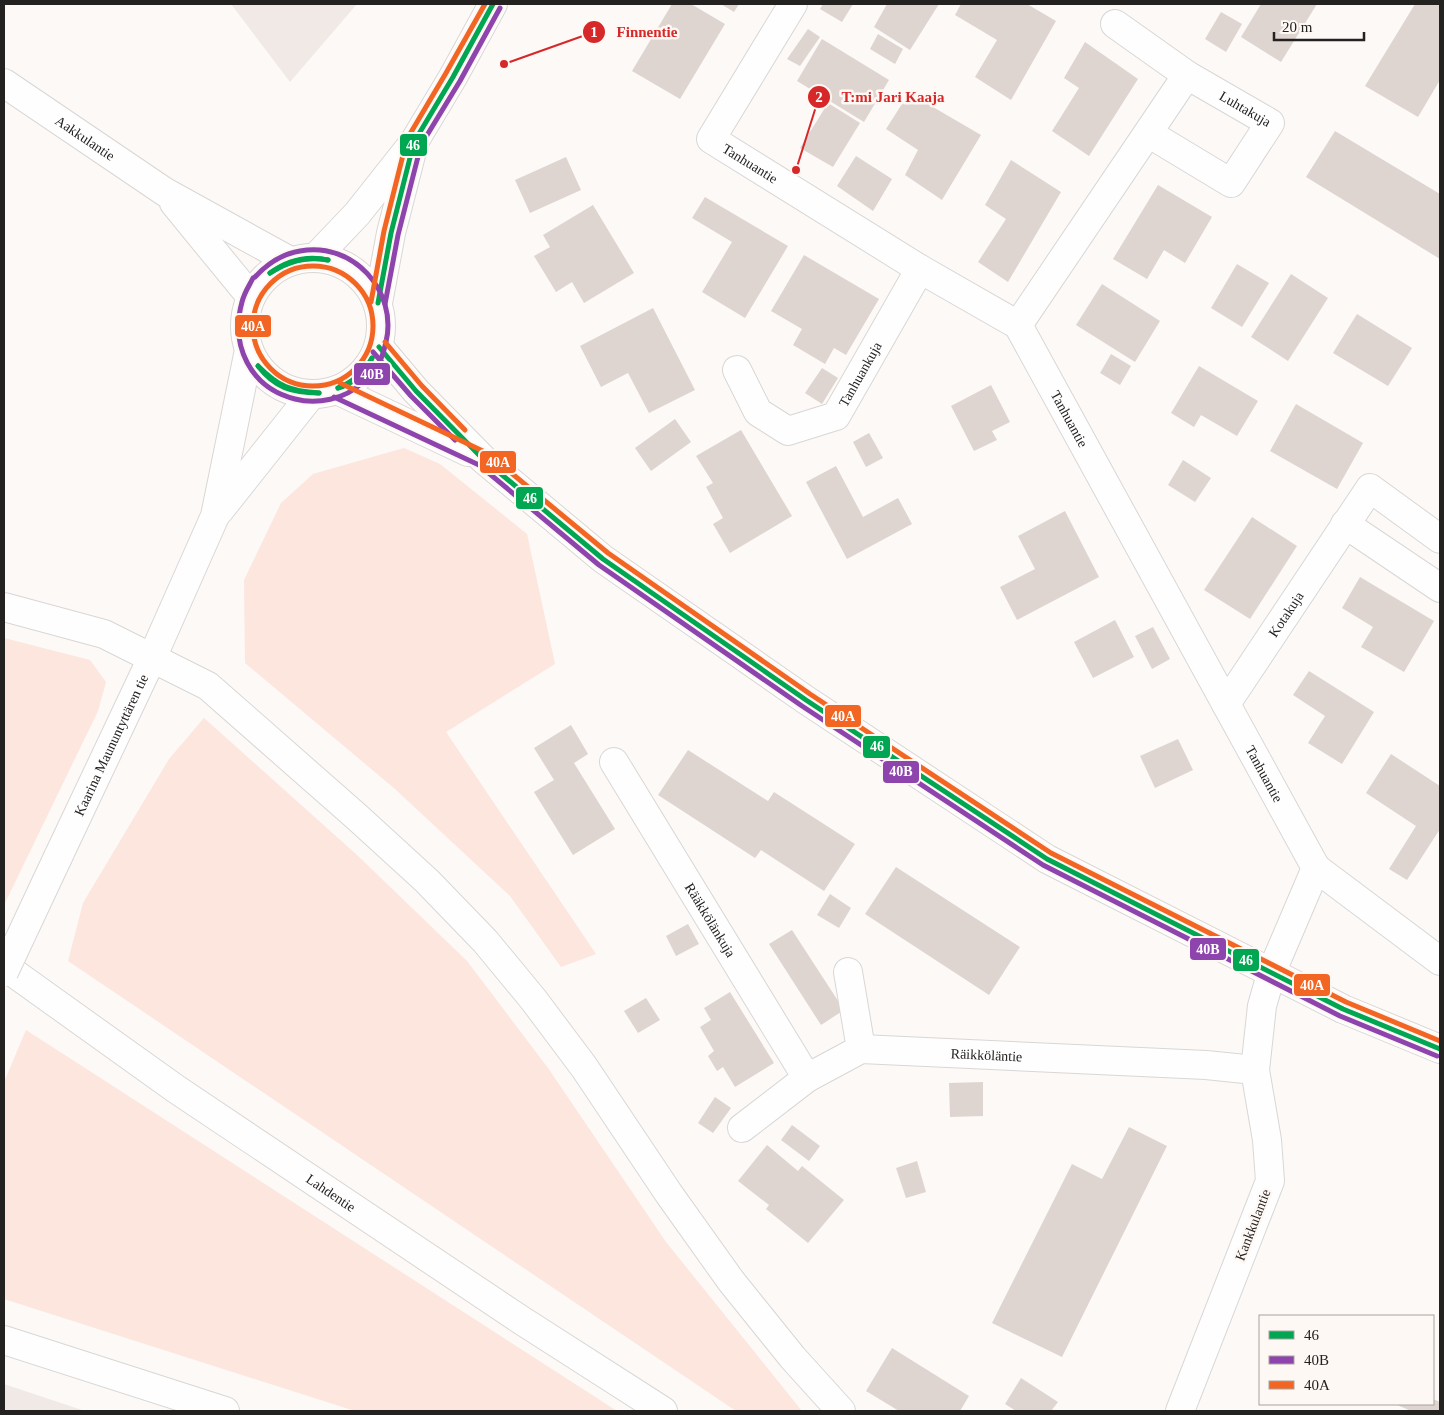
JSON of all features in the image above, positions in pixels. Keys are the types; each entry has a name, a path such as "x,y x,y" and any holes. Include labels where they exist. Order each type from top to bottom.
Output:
{"main road":[{"path":"316,257 357,214 414,142 453,77 493,4"},
{"name":"Tanhuantie","path":"793,4 710,139 920,270 1018,325 1316,868"},
{"path":"1018,325 1186,75 1115,24"},
{"name":"Luhtakuja","path":"1148,133 1230,183 1236,176 1270,123 1186,75"},
{"name":"Aakkulantie","path":"4,83 165,192 290,261"},
{"path":"378,303 391,233 414,142"},
{"name":"Aakkulantie","path":"165,192 251,297"},
{"path":"316,257 336,261 354,270 368,285 378,303 382,325 379,347 365,371 355,381 324,394 290,391 273,382 258,368 249,350 245,332 245,315 251,297 260,282 273,270 290,261 316,257"},
{"name":"Tanhuankuja","path":"738,370 758,412 788,431 836,416 920,270"},
{"path":"379,347 416,391 483,459 602,559 806,700 1046,859 1343,1008 1440,1049"},
{"name":"Kaarina Maununtyttären tie","path":"4,972 152,658 215,516 249,350"},
{"path":"337,390 483,459"},
{"name":"Kaarina Maununtyttären tie","path":"215,516 310,394"},
{"name":"Kotakuja","path":"1226,704 1370,488 1440,539"},
{"path":"1345,524 1440,589"},
{"path":"4,607 104,634 208,686 427,881 485,941 533,999 584,1067 669,1194 732,1281 793,1358 841,1411"},
{"name":"Rääkkölänkuja","path":"614,762 807,1078"},
{"path":"1272,971 1316,868 1440,961"},
{"name":"Lahdentie","path":"4,966 176,1089 521,1320 662,1411"},
{"name":"Kankkulantie","path":"1180,1411 1270,1182 1267,1140 1255,1070 1262,1006 1272,971"},
{"path":"742,1128 807,1078 861,1049 848,972"},
{"name":"Räikköläntie","path":"861,1049 1255,1070"},
{"path":"4,1340 225,1411"}],"shaded area":[{"path":"231,4 357,4 290,82"},
{"path":"404,448 440,464 527,534 555,664 446,732 596,954 561,967 510,896 395,789 245,663 244,580 281,503 313,474"},
{"path":"4,638 90,660 106,682 98,711 5,903 4,901"},
{"path":"204,718 357,855 467,961 548,1068 666,1242 802,1411 736,1411 68,961 83,903 169,759"},
{"path":"26,1030 617,1411 355,1411 4,1299 4,1082"},
{"path":"4,1384 85,1411 4,1411"}],"building":[{"path":"672,4 691,4 725,24 680,99 632,71"},
{"path":"721,4 739,4 734,12"},
{"path":"823,4 853,4 842,22 820,9"},
{"path":"887,4 939,4 910,50 874,27"},
{"path":"961,4 1027,4 1056,21 1011,100 975,77 997,40 955,15"},
{"path":"1261,4 1317,4 1281,62 1241,37"},
{"path":"1415,4 1440,4 1440,80 1418,117 1365,86"},
{"path":"1221,12 1242,24 1226,52 1205,39"},
{"path":"808,29 820,37 800,66 787,59"},
{"path":"878,34 903,49 895,64 870,49"},
{"path":"822,39 889,80 864,122 797,81"},
{"path":"1085,42 1138,79 1089,156 1052,131 1079,88 1064,78"},
{"path":"909,93 981,135 942,200 905,175 918,150 886,129"},
{"path":"828,103 860,123 833,167 800,148"},
{"path":"1335,131 1440,194 1440,259 1306,177"},
{"path":"856,156 892,179 873,211 837,186"},
{"path":"566,157 581,190 530,213 515,180"},
{"path":"1011,160 1061,192 1008,282 978,262 1006,219 985,205"},
{"path":"1158,185 1212,217 1185,263 1164,250 1147,279 1113,259"},
{"path":"705,197 788,246 745,318 702,292 732,242 692,218"},
{"path":"593,205 634,273 584,303 572,282 556,292 534,256 550,247 543,235"},
{"path":"804,255 879,299 846,355 834,348 825,364 793,345 802,329 771,311"},
{"path":"1237,264 1269,283 1242,327 1211,308"},
{"path":"1291,274 1328,298 1288,361 1251,337"},
{"path":"1102,284 1160,321 1135,362 1076,325"},
{"path":"653,308 695,390 649,413 628,373 601,387 580,346"},
{"path":"1357,314 1412,348 1388,386 1333,353"},
{"path":"1111,354 1131,366 1120,385 1100,373"},
{"path":"1199,366 1258,401 1237,436 1201,415 1194,427 1171,413"},
{"path":"822,368 838,378 822,404 805,393"},
{"path":"991,385 1010,422 992,431 997,440 974,451 951,406"},
{"path":"1296,404 1363,443 1337,489 1270,451"},
{"path":"675,419 691,442 651,471 635,448"},
{"path":"741,430 792,516 730,553 713,524 723,518 706,487 713,483 696,456"},
{"path":"869,433 883,458 866,467 853,442"},
{"path":"1183,460 1211,478 1195,502 1168,485"},
{"path":"836,466 863,517 898,498 912,524 847,559 806,482"},
{"path":"1065,511 1099,577 1017,620 1000,587 1035,569 1018,536"},
{"path":"1252,517 1297,546 1250,619 1204,590"},
{"path":"1360,577 1434,621 1404,672 1361,647 1373,627 1342,608"},
{"path":"1115,620 1134,657 1093,678 1074,642"},
{"path":"1153,627 1170,659 1152,669 1135,636"},
{"path":"1309,671 1374,712 1342,764 1308,743 1325,716 1293,695"},
{"path":"571,725 588,754 574,763 615,829 573,855 534,792 554,780 534,748"},
{"path":"1178,739 1193,770 1155,788 1140,756"},
{"path":"688,750 768,801 774,792 855,844 824,891 761,850 755,858 658,795"},
{"path":"1391,754 1440,786 1440,829 1407,880 1389,869 1416,826 1366,793"},
{"path":"896,867 1020,947 989,995 865,914"},
{"path":"830,894 851,908 839,928 817,915"},
{"path":"688,924 699,944 676,956 666,936"},
{"path":"792,930 844,1010 821,1025 769,944"},
{"path":"730,992 774,1063 735,1087 723,1067 717,1071 708,1056 714,1051 700,1027 711,1020 704,1008"},
{"path":"646,998 660,1020 638,1033 624,1011"},
{"path":"983,1082 983,1116 950,1117 949,1083"},
{"path":"715,1097 731,1108 713,1133 698,1123"},
{"path":"792,1125 820,1146 809,1161 781,1140"},
{"path":"1129,1127 1167,1146 1062,1357 992,1323 1072,1164 1102,1179"},
{"path":"767,1145 798,1171 802,1166 844,1200 808,1243 766,1209 769,1205 738,1181"},
{"path":"917,1161 926,1192 906,1198 896,1168"},
{"path":"892,1348 969,1396 960,1411 899,1411 866,1391"},
{"path":"1021,1378 1058,1402 1051,1411 1016,1411 1005,1404"},
{"path":"1434,1399 1440,1402 1440,1411 1411,1411 1397,1405 1434,1405"}],"transit line":[{"name":"40A","path":"371,302 384,231 407,139 485,4"},
{"name":"46","path":"378,303 391,233 414,142 453,77 493,4"},
{"name":"40B","path":"385,304 398,235 421,145 460,81 500,8"},
{"name":"40B","path":"253,278 242,302 239,334 247,362 255,375 266,385 279,393 295,399 321,401 339,397 355,389 374,372 381,360 386,342 388,323 385,305 378,288 354,262 337,254 319,250 300,251 287,254 275,260 255,277"},
{"name":"46","path":"270,273 290,262 305,258 328,260"},
{"name":"46","path":"270,273 284,265 305,259 328,260"},
{"name":"40A","path":"313,266 325,267 336,271 346,276 355,284 363,293 368,303 372,314 373,326 372,338 368,349 363,359 355,368 346,376 336,381 325,385 313,386 301,385 290,381 280,376 271,368 263,359 258,349 254,338 253,326 254,314 258,303 263,293 271,284 280,276 290,271 301,267 313,266"},
{"name":"40A","path":"385,342 422,386 465,430"},
{"name":"46","path":"379,347 416,391 483,459 603,559 806,700 1047,859 1343,1009 1440,1049"},
{"name":"40B","path":"373,352 411,396 455,440"},
{"name":"46","path":"338,388 358,376 372,358"},
{"name":"46","path":"338,388 349,384 358,377 367,368 372,358"},
{"name":"46","path":"258,366 272,379 286,387 319,393"},
{"name":"46","path":"258,366 271,380 285,388 300,392 319,393"},
{"name":"40A","path":"340,383 487,453 608,553 810,694 1051,853 1346,1002 1440,1041"},
{"name":"40B","path":"334,397 479,465 599,565 802,706 1043,865 1340,1016 1437,1056"}],"place":[{"name":"Finnentie","path":"504,64"},
{"name":"T:mi Jari Kaaja","path":"796,170"}]}
